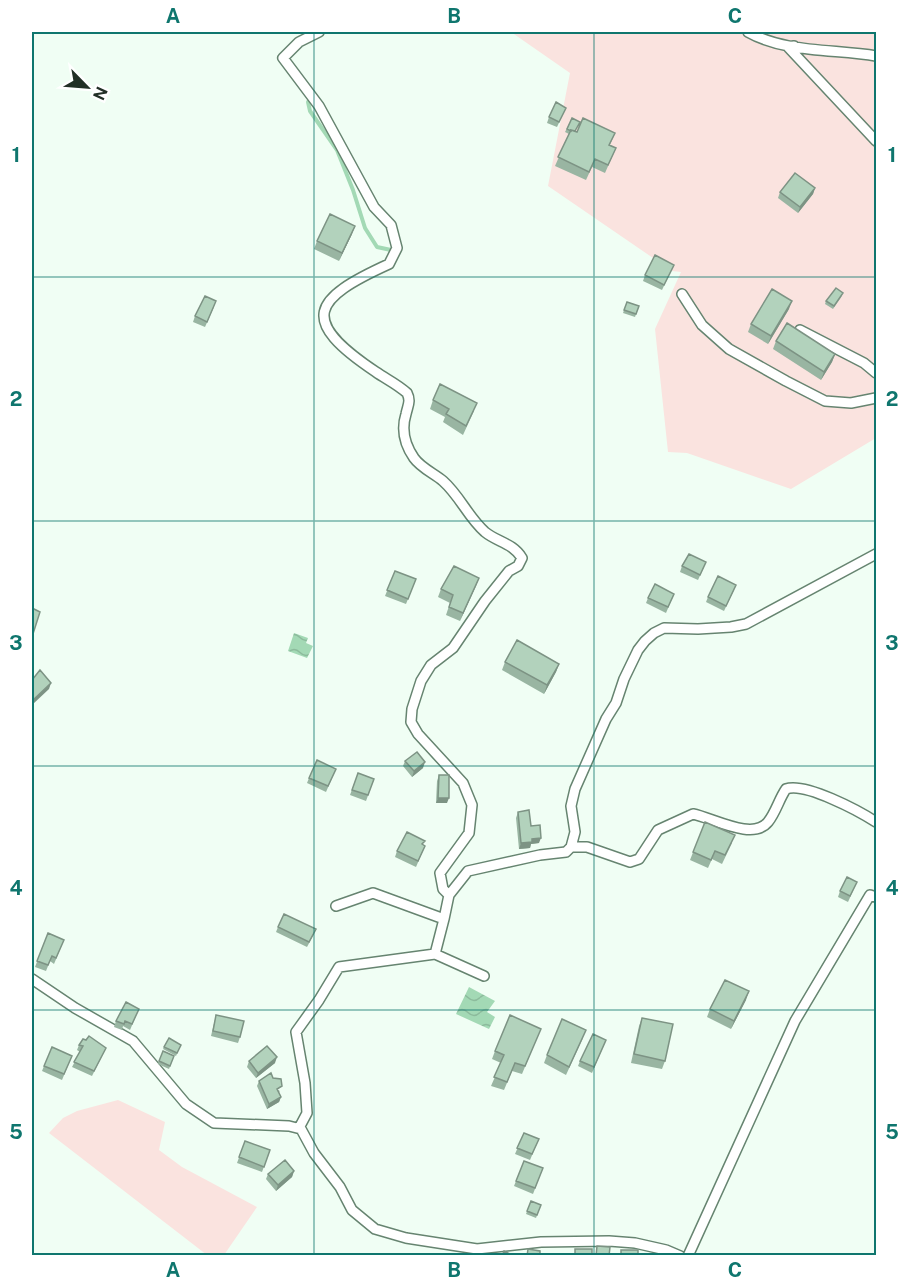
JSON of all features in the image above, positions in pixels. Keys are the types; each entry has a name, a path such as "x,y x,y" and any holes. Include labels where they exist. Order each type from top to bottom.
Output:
{"street":[{"path":"319,32 299,42 283,58 320,106 374,207 391,225 397,248 389,264 356,280 326,304 322,316 324,325 332,337 344,348 407,393 410,399 404,430 406,445 416,461 439,477 457,495 475,522 486,533 511,545 522,558 518,566 509,571 484,601 453,648 431,666 421,681 412,709 411,722 418,734 463,783 472,805 469,833 440,873 443,889 449,896"},
{"path":"748,32 763,40 794,46 876,56"},
{"path":"794,46 788,47 876,141"},
{"path":"682,294 702,325 729,349 786,381 825,401 851,403 876,398"},
{"path":"800,330 864,363 876,373"},
{"path":"435,954 449,896 468,871 540,855 566,852 570,847 575,832 571,806 575,789 606,719 616,703 624,679 645,641 664,628 698,629 746,624 876,554"},
{"path":"570,847 587,847 630,862 639,860 658,830 693,814 745,831 755,831 767,824 786,789 790,787 820,793 876,822"},
{"path":"336,906 373,893 444,919"},
{"path":"688,1256 795,1021 870,896 876,897"},
{"path":"299,1128 307,1113 305,1083 296,1032 339,967 435,954 484,976"},
{"path":"32,979 75,1008 133,1041 186,1104 214,1123 299,1128 314,1153 340,1187 352,1210 375,1229 406,1238 489,1252 541,1242 609,1241 635,1243 666,1250 680,1256"}],"shaded area":[{"path":"511,32 856,32 876,34 876,438 791,489 687,453 668,452 655,329 681,272 672,271 548,186 570,73"},
{"path":"118,1100 165,1122 159,1150 182,1167 257,1207 224,1255 207,1255 49,1133 63,1118 77,1111"}],"water":[{"path":"294,633 308,638 306,643 313,646 307,658 288,651"},
{"path":"469,987 495,1001 487,1012 495,1017 489,1029 456,1014"}],"building":[{"path":"556,102 566,108 559,122 549,117"},
{"path":"572,118 580,122 575,131 567,129"},
{"path":"583,118 615,133 609,145 616,148 608,165 595,159 589,172 558,157 571,130 577,132"},
{"path":"795,173 815,188 800,207 780,192"},
{"path":"330,214 355,226 342,253 317,241"},
{"path":"655,255 674,265 664,285 645,275"},
{"path":"836,288 843,293 834,306 826,301"},
{"path":"772,289 792,301 771,336 751,324"},
{"path":"205,296 216,301 207,322 195,316"},
{"path":"627,302 639,306 636,314 624,310"},
{"path":"787,323 835,354 824,372 776,341"},
{"path":"440,384 477,403 466,426 446,414 449,409 433,400"},
{"path":"689,554 706,562 700,575 682,566"},
{"path":"454,566 479,578 463,613 449,607 453,595 441,589"},
{"path":"395,571 416,579 408,599 387,590"},
{"path":"718,576 736,585 726,606 708,597"},
{"path":"655,584 674,594 668,607 648,598"},
{"path":"32,608 40,612 32,637"},
{"path":"517,640 559,664 547,685 505,662"},
{"path":"40,670 51,683 32,701 32,680"},
{"path":"417,752 425,762 414,771 405,761"},
{"path":"317,760 336,769 328,786 309,778"},
{"path":"358,773 374,779 368,795 352,790"},
{"path":"439,775 449,775 449,798 438,798"},
{"path":"529,810 531,826 540,825 541,838 521,843 518,812"},
{"path":"705,822 735,835 725,855 715,851 711,860 693,852"},
{"path":"407,832 425,841 422,844 425,846 418,861 397,851"},
{"path":"847,877 857,882 850,896 840,891"},
{"path":"284,914 316,929 309,942 278,927"},
{"path":"48,933 64,940 56,958 52,956 48,965 37,961"},
{"path":"725,980 749,991 734,1021 710,1009"},
{"path":"126,1002 139,1009 132,1024 116,1021"},
{"path":"216,1015 244,1021 240,1037 213,1031"},
{"path":"510,1015 541,1029 525,1066 515,1063 507,1082 494,1077 504,1055 495,1051"},
{"path":"642,1018 673,1024 665,1061 634,1054"},
{"path":"562,1019 586,1030 569,1067 547,1055"},
{"path":"593,1034 606,1040 594,1067 580,1061"},
{"path":"89,1036 106,1048 94,1071 74,1062 83,1046 79,1045"},
{"path":"169,1038 181,1045 177,1053 164,1047"},
{"path":"267,1046 277,1057 258,1073 249,1061"},
{"path":"52,1047 72,1056 64,1074 44,1066"},
{"path":"163,1051 174,1056 170,1066 159,1061"},
{"path":"271,1073 273,1078 281,1079 282,1086 277,1089 281,1097 269,1104 259,1081"},
{"path":"524,1133 539,1139 532,1154 517,1148"},
{"path":"245,1141 270,1150 264,1167 239,1157"},
{"path":"285,1160 294,1171 278,1185 268,1174"},
{"path":"524,1161 543,1168 535,1188 516,1181"},
{"path":"531,1201 541,1205 537,1215 527,1211"},
{"path":"597,1246 610,1247 609,1256 596,1256"},
{"path":"528,1249 540,1251 540,1256 527,1256"},
{"path":"575,1249 592,1249 592,1256 575,1256"},
{"path":"621,1250 638,1250 638,1256 621,1256"},
{"path":"504,1251 514,1256 502,1256"}],"waterway":[{"path":"308,102 310,111 337,150 365,228 377,247 391,250"}]}
